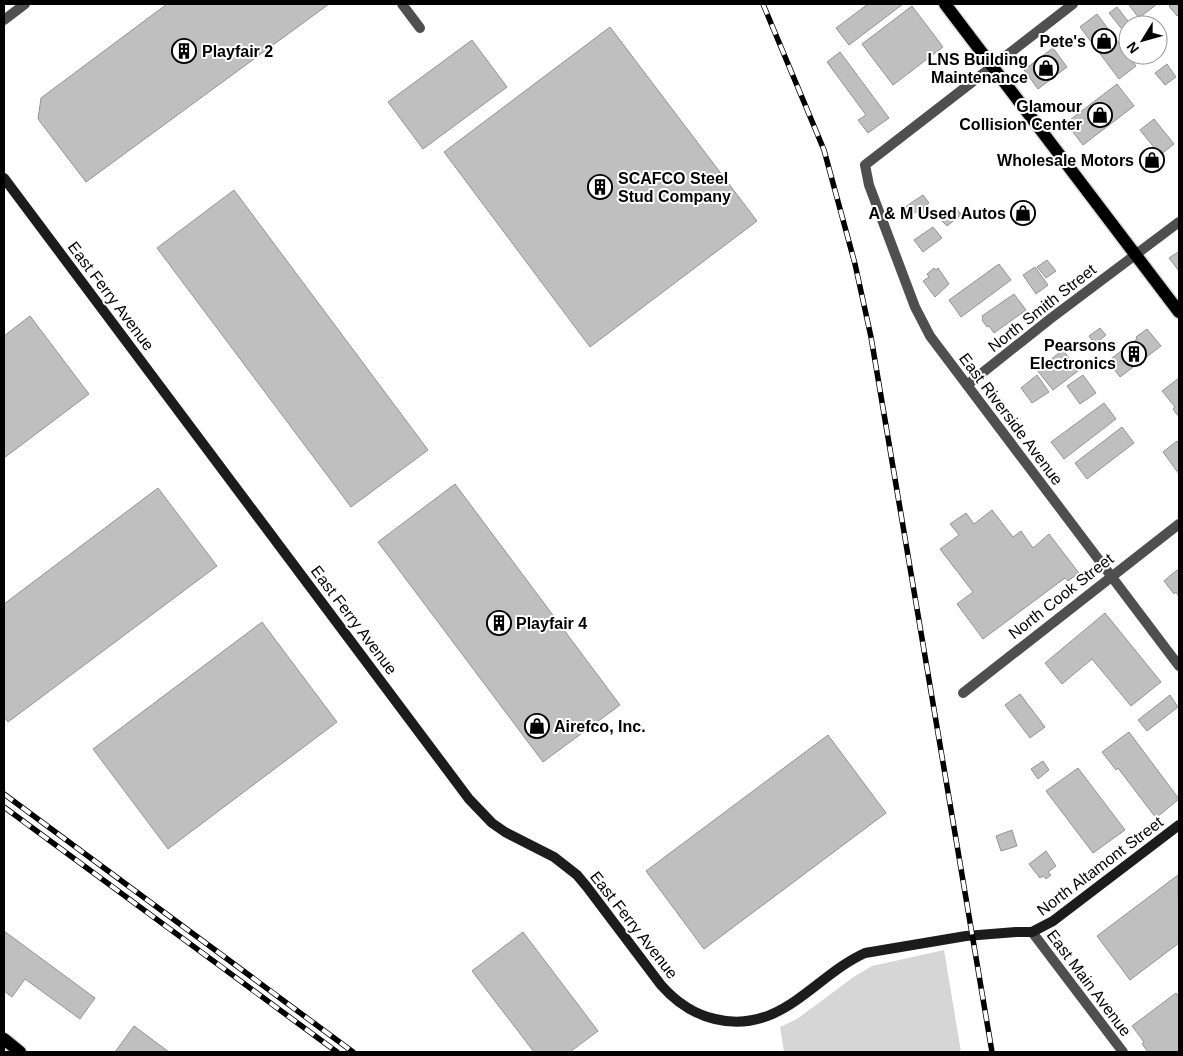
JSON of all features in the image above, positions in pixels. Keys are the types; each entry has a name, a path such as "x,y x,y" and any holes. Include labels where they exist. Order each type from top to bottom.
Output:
{"main road":[{"path":"946,4 1179,312"},
{"path":"4,1039 20,1052"}],"street":[{"path":"4,20 25,4"},
{"path":"402,4 420,28"},
{"path":"993,66 1074,4"},
{"name":"East Riverside Avenue","path":"993,66 865,164 869,185 915,307 930,336 1179,666"},
{"name":"East Ferry Avenue","path":"4,178 469,799 499,828 554,857 577,876 661,985 676,1001 702,1016 730,1022"},
{"name":"North Smith Street","path":"967,386 1050,319 1179,222"},
{"name":"North Cook Street","path":"963,693 1179,524"},
{"name":"North Altamont Street","path":"730,1022 756,1020 781,1010 853,959 865,953 966,936 1032,932 1053,921 1179,825"},
{"name":"East Main Avenue","path":"1032,932 1123,1052"}],"shaded area":[{"path":"944,950 961,1052 784,1052 780,1027 797,1019 855,976 872,966"}],"building":[{"name":"Playfair 2","path":"167,4 329,4 86,182 38,119 41,98"},
{"path":"868,4 903,4 849,45 836,28"},
{"path":"1157,4 1143,15 1137,15 1129,5"},
{"path":"1171,4 1179,4 1179,14 1177,16 1169,6"},
{"path":"912,6 943,47 893,85 862,44"},
{"path":"1117,7 1123,15 1118,15 1118,24 1109,13"},
{"name":"Pete's","path":"1097,14 1118,42 1118,65 1136,66 1119,79 1080,27"},
{"name":"SCAFCO Steel Stud Company","path":"610,27 757,221 590,347 444,152"},
{"path":"472,40 507,87 423,149 388,102"},
{"name":"LNS Building Maintenance","path":"1053,48 1067,67 1038,89 1024,70"},
{"path":"840,52 889,118 868,133 858,120 866,115 827,62"},
{"path":"1168,65 1176,77 1165,85 1155,73"},
{"name":"Glamour Collision Center","path":"1117,84 1134,106 1083,145 1066,123"},
{"path":"1154,119 1174,144 1160,155 1140,130"},
{"path":"234,190 428,450 351,507 157,248"},
{"path":"923,195 929,203 923,207 926,211 922,214 919,210 911,215 905,207"},
{"path":"957,209 961,215 947,226 942,221"},
{"path":"933,227 942,238 923,252 914,240"},
{"path":"1178,252 1179,254 1179,271 1169,258"},
{"path":"1047,260 1056,271 1046,278 1037,267"},
{"path":"999,264 1011,280 961,317 949,300"},
{"path":"1035,267 1048,285 1036,294 1023,275"},
{"path":"934,268 936,270 938,268 949,284 935,297 923,281 929,277 927,274"},
{"path":"1014,294 1026,310 994,333 982,320 982,316"},
{"path":"30,316 89,394 4,458 4,336"},
{"path":"1100,328 1106,335 1095,344 1089,336"},
{"name":"Pearsons Electronics","path":"1147,329 1161,346 1120,377 1108,361"},
{"path":"1063,350 1078,371 1053,390 1037,370"},
{"path":"1037,375 1049,392 1032,403 1021,388"},
{"path":"1083,375 1096,393 1080,404 1067,386"},
{"path":"1179,378 1179,417 1173,409 1175,407 1162,391"},
{"path":"1104,403 1116,419 1064,459 1051,442"},
{"path":"1122,427 1134,443 1087,479 1075,463"},
{"path":"1177,441 1179,444 1179,474 1163,452"},
{"name":"Playfair 4","path":"455,484 620,705 543,762 378,542"},
{"path":"158,488 217,566 8,722 4,717 4,604"},
{"path":"992,510 1013,537 1021,531 1033,548 1049,534 1079,573 1068,581 1065,578 983,639 957,604 973,592 940,549 959,535 950,524 966,513 974,524"},
{"path":"1177,570 1179,571 1179,597 1176,592 1174,594 1164,581"},
{"path":"1105,613 1161,682 1131,706 1092,659 1062,684 1045,663"},
{"path":"262,622 337,722 168,849 93,749"},
{"path":"1020,694 1045,727 1030,738 1005,705"},
{"path":"1170,695 1178,707 1147,731 1138,720"},
{"path":"1129,732 1179,799 1156,818 1118,768 1116,770 1102,752"},
{"path":"828,735 886,813 704,949 646,871"},
{"path":"1043,761 1049,770 1038,779 1031,769"},
{"path":"1078,768 1125,830 1093,853 1046,791"},
{"path":"1012,830 1017,846 1001,851 996,836"},
{"path":"1046,851 1056,866 1048,872 1051,875 1046,879 1043,876 1040,878 1029,864"},
{"path":"1178,875 1179,943 1130,980 1097,936"},
{"path":"4,931 95,998 80,1019 25,979 12,997 4,991"},
{"path":"523,932 598,1031 570,1052 534,1052 472,971"},
{"path":"1176,993 1179,997 1179,1052 1148,1052 1142,1044 1144,1042 1132,1026"},
{"path":"134,1026 169,1052 115,1052"}],"railway":[{"path":"763,4 824,150 855,264 871,337 992,1052"},
{"path":"4,794 353,1052"},
{"path":"4,807 337,1052"}],"place":[{"name":"Pete's","path":"1104,41"},
{"name":"Playfair 2","path":"184,51"},
{"name":"LNS Building Maintenance","path":"1046,68"},
{"name":"Glamour Collision Center","path":"1100,115"},
{"name":"Wholesale Motors","path":"1152,160"},
{"name":"SCAFCO Steel Stud Company","path":"600,187"},
{"name":"A & M Used Autos","path":"1023,213"},
{"name":"Pearsons Electronics","path":"1134,354"},
{"name":"Playfair 4","path":"499,623"},
{"name":"Airefco, Inc.","path":"537,726"}]}
